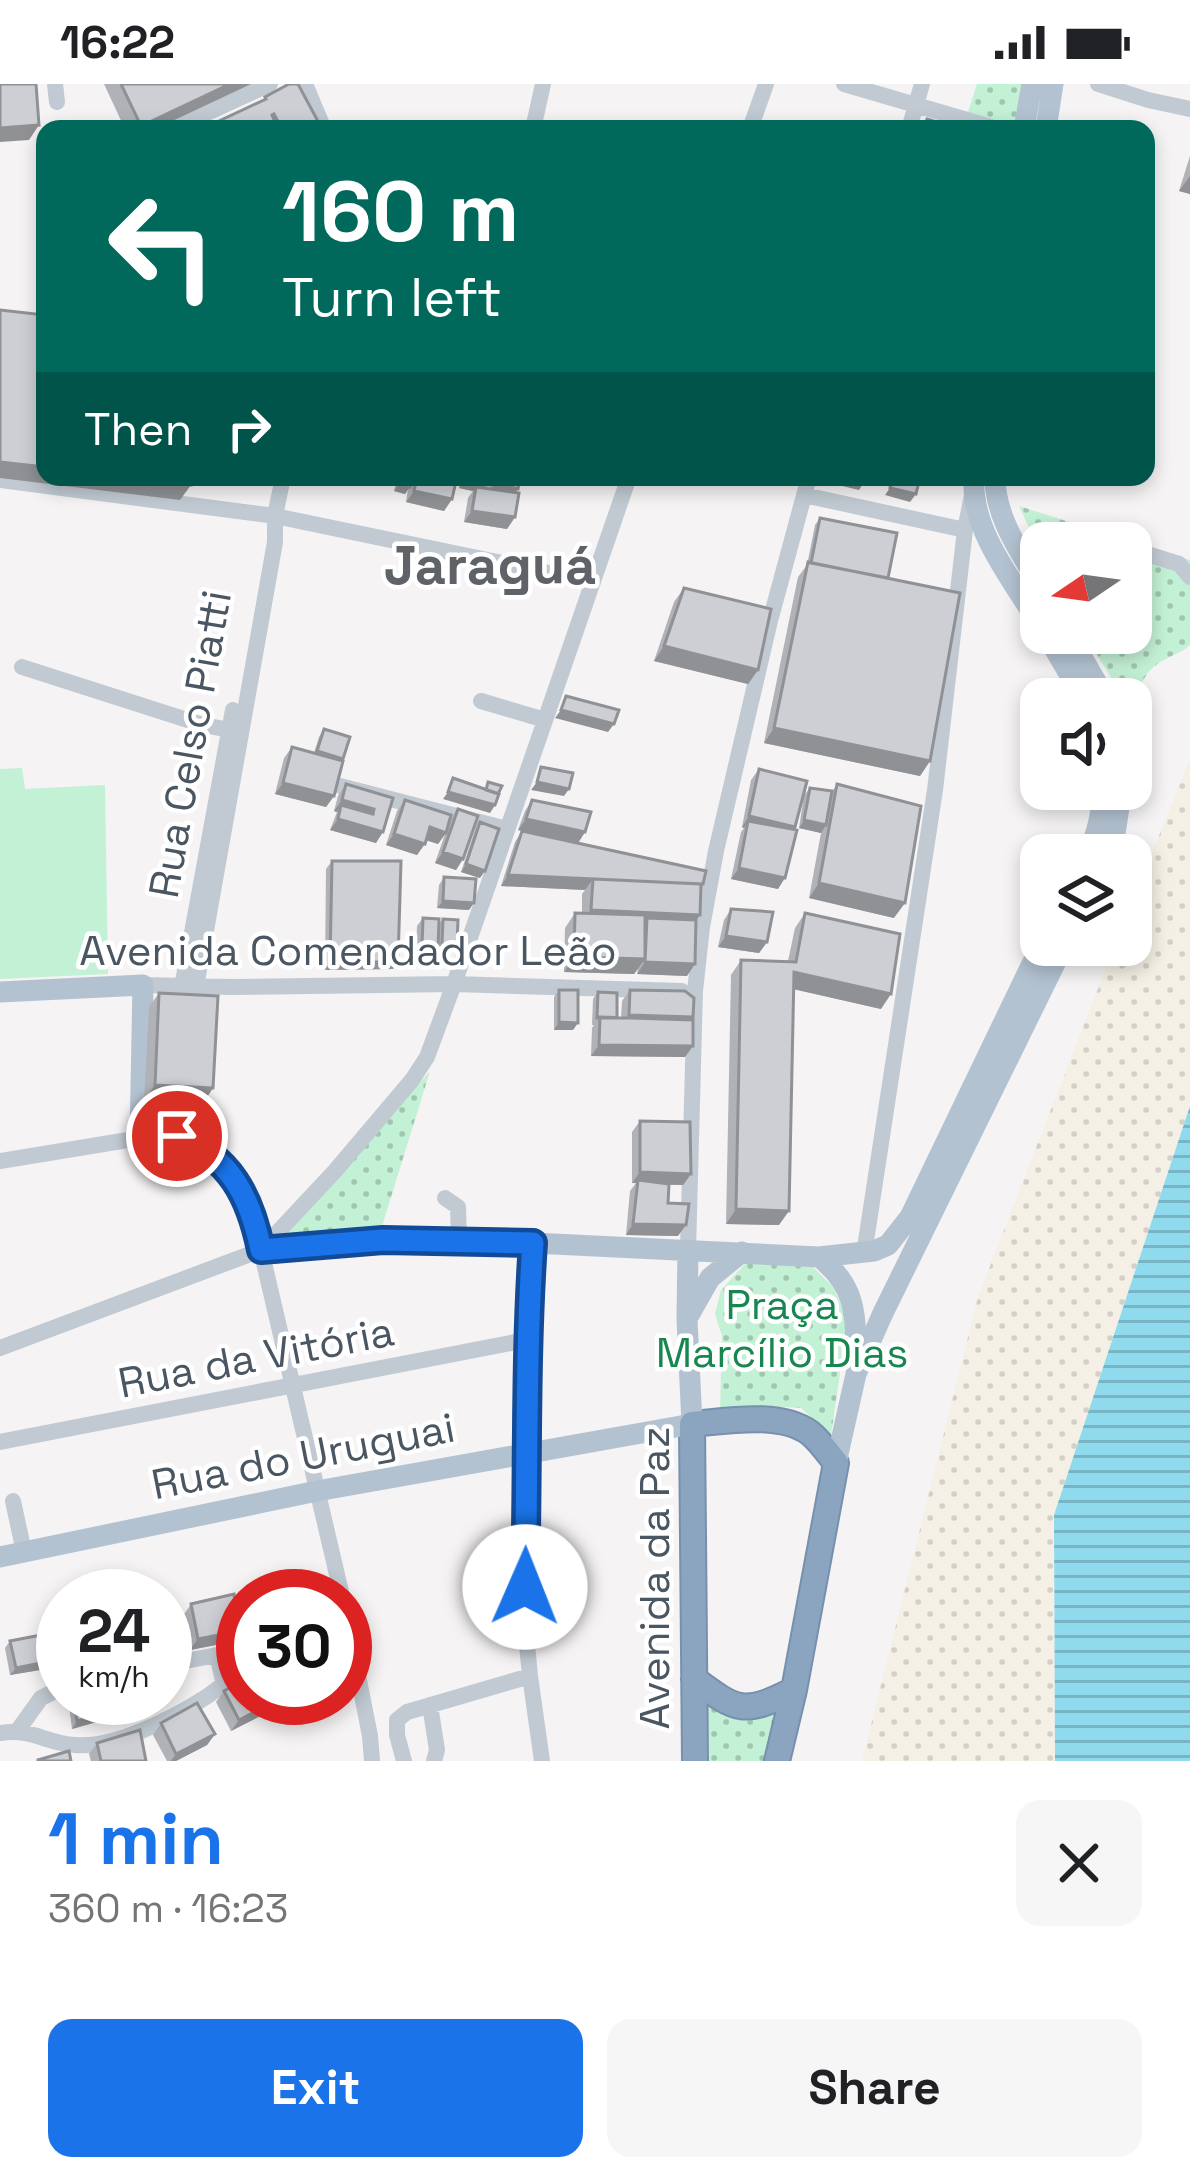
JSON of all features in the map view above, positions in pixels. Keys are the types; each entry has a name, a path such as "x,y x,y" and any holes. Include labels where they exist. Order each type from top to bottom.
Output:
{"highway":[{"path":"692,1424 746,1420 795,1424 813,1435 836,1463 777,1761"},
{"name":"Avenida da Paz","path":"692,1424 694,1761"},
{"path":"694,1678 732,1706 758,1706 794,1690"}],"main road":[{"path":"1026,120 1032,84"},
{"path":"1047,120 1053,84"},
{"path":"974,486 980,521 1020,592"},
{"path":"996,486 1000,508 1020,549"},
{"path":"143,986 140,1138 177,1136 230,1173 254,1217 261,1250 383,1240 819,1257 864,1254 888,1245 910,1217 1031,966"},
{"path":"836,1463 856,1374 1054,966"},
{"name":"Avenida Comendador Leão","path":"0,992 143,986"},
{"name":"Avenida da Paz","path":"688,1250 692,1424"},
{"path":"687,1319 710,1278 742,1252"},
{"path":"819,1257 834,1269 853,1304 856,1374"},
{"name":"Rua do Uruguai","path":"0,1557 317,1490 692,1424"}],"street":[{"path":"192,120 270,84"},
{"path":"305,84 320,120"},
{"path":"535,120 543,84"},
{"path":"754,120 766,84"},
{"path":"844,84 966,120"},
{"path":"911,120 922,84"},
{"path":"1098,84 1190,109"},
{"path":"0,480 36,485"},
{"path":"46,486 275,516 592,582"},
{"name":"Rua Celso Piatti","path":"189,987 230,730 265,541 281,486"},
{"path":"0,1348 261,1250 412,1080 427,1057 454,984 626,486"},
{"path":"688,1250 695,991 702,927 770,620 806,486 965,530"},
{"path":"864,1254 934,790 973,486"},
{"name":"Rua Celso Piatti","path":"189,987 275,542 275,516"},
{"path":"1152,556 1178,564 1190,577"},
{"path":"22,668 230,730"},
{"path":"481,701 545,720"},
{"path":"340,785 508,829"},
{"name":"Avenida Comendador Leão","path":"143,986 454,984 695,991"},
{"path":"0,1161 140,1138"},
{"path":"445,1198 458,1208 459,1242"},
{"path":"533,1243 526,1340 524,1613 542,1761"},
{"path":"261,1250 336,1569"},
{"name":"Rua da Vitória","path":"0,1442 526,1340"},
{"path":"14,1501 24,1552"},
{"path":"192,1660 217,1655 224,1684 192,1702"},
{"path":"404,1761 397,1720 406,1712 530,1676"},
{"path":"9,1732 36,1703"},
{"path":"430,1705 437,1750 434,1761"},
{"path":"9,1732 74,1745 109,1742 149,1725"},
{"path":"368,1725 372,1761"}],"green space":[{"path":"977,84 1027,84 1019,120 968,112"},
{"path":"1019,506 1070,522 1026,522"},
{"path":"1152,548 1190,560 1190,645 1144,678 1111,678 1097,654 1152,654"},
{"path":"22,768 25,789 105,785 108,974 0,979 0,769"},
{"path":"430,1071 379,1236 279,1240"},
{"name":"Praça Marcílio Dias","path":"745,1264 813,1267 832,1286 848,1317 831,1435 801,1408 720,1409 722,1336 715,1314 721,1290"},
{"path":"706,1698 742,1719 781,1704 766,1761 709,1761"}],"sand":[{"path":"1190,759 1190,1106 1054,1515 1055,1761 862,1761 978,1297 1107,966 1152,966 1152,853"}],"water":[{"path":"1190,1106 1190,1761 1055,1761 1054,1515"}],"building":[{"path":"0,84 36,84 36,125 0,128"},
{"path":"121,84 230,84 154,120 138,120"},
{"path":"298,84 317,120 277,120 274,114 274,120 221,120"},
{"path":"0,310 36,314 36,466 0,462"},
{"path":"415,486 455,486 452,499 414,491"},
{"path":"890,486 918,486 916,494"},
{"path":"476,487 519,493 515,517 472,511"},
{"path":"820,518 897,533 888,578 811,563"},
{"path":"808,562 960,593 930,761 774,728"},
{"path":"684,588 771,609 758,670 664,646"},
{"path":"566,696 619,710 614,724 561,710"},
{"path":"324,729 350,737 343,759 317,751"},
{"path":"292,747 343,761 334,796 283,783"},
{"path":"541,767 573,773 569,789 537,782"},
{"path":"759,769 807,781 795,827 749,816"},
{"path":"453,778 499,794 495,805 448,792"},
{"path":"488,782 502,786 498,794 486,790"},
{"path":"346,784 393,798 383,832 338,819 341,805 373,814 374,809 342,800"},
{"path":"837,784 921,806 905,903 819,883"},
{"path":"810,788 832,791 826,825 804,820"},
{"path":"405,800 451,815 446,833 430,827 425,844 394,834"},
{"path":"532,800 591,812 585,832 526,819"},
{"path":"458,809 478,816 463,859 443,852"},
{"path":"748,821 797,830 785,878 739,868"},
{"path":"480,822 499,829 485,871 466,864"},
{"path":"522,831 706,871 703,884 508,875"},
{"path":"332,861 401,861 398,962 330,962"},
{"path":"444,877 476,879 474,903 443,901"},
{"path":"593,879 701,884 700,915 591,910"},
{"path":"731,909 773,912 767,942 726,936"},
{"path":"575,913 645,915 645,959 574,957"},
{"path":"805,913 900,934 891,994 794,972 789,1211 736,1209 741,960 796,962"},
{"path":"423,918 439,919 438,948 422,947"},
{"path":"647,918 696,920 695,964 645,962"},
{"path":"443,919 458,920 457,944 442,944"},
{"path":"559,990 578,990 578,1023 559,1022"},
{"path":"630,990 685,991 694,998 693,1017 629,1015"},
{"path":"598,992 617,993 617,1018 597,1018"},
{"path":"159,993 218,996 213,1088 155,1085"},
{"path":"600,1017 693,1020 693,1046 599,1045"},
{"path":"640,1121 690,1122 691,1174 640,1172"},
{"path":"638,1180 669,1184 668,1203 689,1204 686,1225 633,1224"},
{"path":"216,1598 216,1635 198,1639 192,1604"},
{"path":"36,1636 36,1664 16,1668 10,1641"},
{"path":"197,1703 215,1734 176,1754 162,1725 192,1725 192,1706"},
{"path":"140,1730 146,1761 101,1761 97,1743"},
{"path":"69,1751 71,1761 38,1761 38,1760"}],"district":[{"name":"Jaraguá","path":"490,565"}],"route":[{"path":"177,1136 230,1173 254,1217 261,1250 383,1240 533,1243 526,1340 525,1587"}]}
